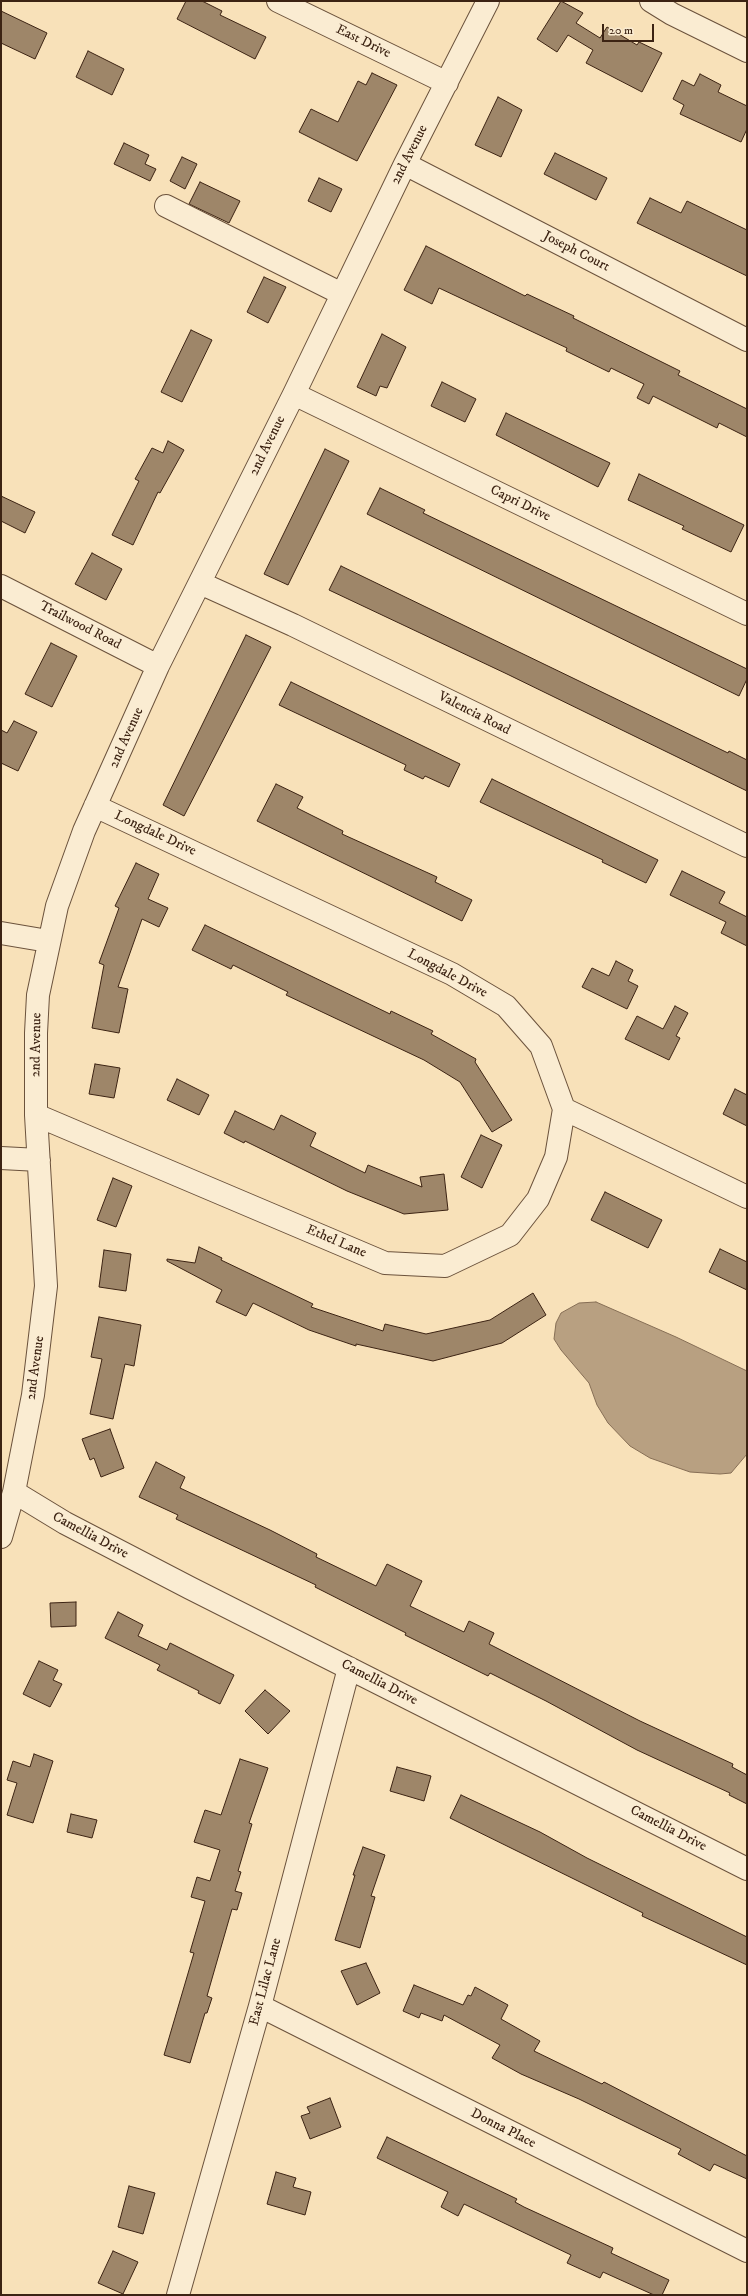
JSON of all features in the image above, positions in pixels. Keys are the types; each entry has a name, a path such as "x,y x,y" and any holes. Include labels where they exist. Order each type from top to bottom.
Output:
{"street":[{"name":"East Drive","path":"278,1 447,83"},
{"name":"2nd Avenue","path":"1,1536 14,1492 33,1395 46,1286 36,1115 38,995 48,941 67,875 95,806 158,666 294,394 405,164 488,1"},
{"path":"651,1 672,14 747,51"},
{"name":"Joseph Court","path":"405,164 747,340"},
{"path":"166,206 342,294"},
{"name":"Capri Drive","path":"294,394 747,614"},
{"name":"Valencia Road","path":"200,583 293,625 747,846"},
{"name":"Trailwood Road","path":"1,586 158,666"},
{"name":"Longdale Drive","path":"95,806 452,974 506,1006 541,1046 564,1109"},
{"path":"1,934 48,941"},
{"path":"564,1109 747,1197"},
{"name":"Ethel Lane","path":"36,1115 385,1263 445,1266 510,1235 538,1199 556,1157 564,1109"},
{"path":"1,1158 39,1160"},
{"name":"Camellia Drive","path":"14,1492 65,1523 747,1869"},
{"name":"East Lilac Lane","path":"178,2295 260,2006 349,1668"},
{"name":"Donna Place","path":"260,2006 747,2251"}],"shaded area":[{"path":"596,1302 676,1337 747,1371 747,1454 731,1473 720,1474 690,1472 650,1458 630,1446 608,1423 597,1405 589,1383 561,1350 554,1339 556,1323 561,1313 579,1303"}],"building":[{"path":"186,1 202,1 222,11 220,15 266,37 255,59 177,19"},
{"path":"561,1 583,13 576,23 600,38 607,27 637,45 639,42 662,53 642,92 586,63 593,50 568,35 557,52 537,39"},
{"path":"1,11 47,33 35,59 1,43"},
{"path":"88,51 124,69 112,95 76,77"},
{"path":"372,73 397,85 357,161 299,132 311,109 338,122 358,81 366,85"},
{"path":"700,74 721,85 718,92 747,106 747,129 741,142 680,114 684,105 673,99 682,80 694,86"},
{"path":"498,97 522,110 501,157 475,145"},
{"path":"124,143 149,155 145,164 156,169 150,181 114,164"},
{"path":"555,153 607,178 596,200 544,174"},
{"path":"182,157 197,164 185,189 170,181"},
{"path":"319,178 342,189 331,212 308,201"},
{"path":"200,182 240,201 229,223 189,204"},
{"path":"650,198 681,213 687,201 747,230 747,276 637,223"},
{"path":"426,246 525,296 527,294 574,316 573,318 680,371 678,375 747,409 747,437 719,423 717,428 653,396 649,404 637,398 644,384 611,368 609,372 566,351 567,348 439,288 432,304 404,290"},
{"path":"264,277 286,287 268,323 247,312"},
{"path":"191,330 212,340 182,402 161,392"},
{"path":"382,334 406,347 387,388 380,386 376,396 357,387"},
{"path":"442,382 476,399 465,422 431,406"},
{"path":"506,413 610,463 598,487 496,435"},
{"path":"168,441 184,450 160,493 158,492 133,545 112,535 139,481 135,479 152,448 163,453"},
{"path":"325,449 349,461 288,585 264,574"},
{"path":"639,474 744,525 731,552 682,529 684,526 628,500"},
{"path":"380,488 425,510 423,513 747,669 747,679 739,696 367,514"},
{"path":"1,496 35,512 25,533 1,521"},
{"path":"92,553 122,569 106,600 75,584"},
{"path":"341,566 728,753 729,751 747,760 747,791 507,674 329,590"},
{"path":"246,635 271,647 184,816 163,805"},
{"path":"51,643 77,656 52,707 25,694"},
{"path":"291,682 460,764 449,787 425,776 423,779 404,770 406,765 279,705"},
{"path":"14,721 37,732 18,771 1,763 1,730 7,733"},
{"path":"492,779 658,860 646,883 602,862 603,860 480,802"},
{"path":"276,784 303,797 297,808 343,831 342,834 437,877 435,882 472,900 462,921 257,821"},
{"path":"136,863 159,874 148,899 168,908 159,927 142,919 118,987 128,989 119,1033 92,1028 104,965 99,963 119,908 115,906"},
{"path":"682,871 725,892 719,903 747,917 747,946 721,933 726,922 670,895"},
{"path":"205,925 390,1014 391,1011 433,1031 431,1034 476,1059 475,1062 512,1120 492,1132 460,1082 424,1060 286,995 288,992 233,965 231,969 192,950"},
{"path":"616,961 633,970 628,981 638,986 627,1009 582,987 592,968 609,976"},
{"path":"675,1006 688,1013 676,1036 680,1038 669,1060 625,1039 637,1016 663,1029"},
{"path":"95,1064 120,1068 114,1098 89,1094"},
{"path":"177,1079 209,1095 199,1115 167,1100"},
{"path":"735,1089 747,1095 747,1126 723,1114"},
{"path":"235,1111 274,1130 281,1115 316,1133 310,1146 365,1173 368,1165 422,1187 420,1177 444,1174 448,1210 404,1214 347,1191 245,1141 244,1143 224,1133"},
{"path":"481,1135 502,1145 482,1188 461,1177"},
{"path":"113,1178 132,1186 116,1227 97,1220"},
{"path":"605,1192 662,1220 648,1248 591,1220"},
{"path":"199,1247 222,1258 221,1260 313,1304 311,1307 383,1331 385,1324 426,1334 490,1320 533,1293 546,1315 502,1343 433,1361 356,1344 356,1346 309,1330 253,1303 246,1316 216,1302 222,1290 167,1261 167,1259 195,1263"},
{"path":"720,1249 747,1262 747,1290 709,1272"},
{"path":"104,1250 131,1254 126,1291 99,1287"},
{"path":"99,1317 141,1325 134,1366 125,1364 113,1419 90,1414 102,1359 91,1357"},
{"path":"110,1429 124,1468 101,1477 94,1458 90,1460 82,1439"},
{"path":"156,1462 185,1477 180,1488 270,1530 317,1554 316,1557 376,1586 387,1564 422,1581 410,1606 464,1632 469,1621 494,1633 489,1644 640,1721 733,1764 732,1767 747,1775 747,1804 729,1795 730,1793 637,1750 490,1673 488,1676 405,1635 406,1633 315,1587 316,1585 176,1519 178,1515 139,1497"},
{"path":"76,1602 76,1626 51,1627 50,1603"},
{"path":"118,1612 143,1625 138,1636 167,1650 170,1643 234,1675 220,1704 198,1693 199,1691 157,1670 160,1665 105,1638"},
{"path":"39,1661 58,1670 53,1680 62,1684 50,1707 23,1694"},
{"path":"265,1690 290,1711 268,1734 245,1711"},
{"path":"34,1754 53,1761 33,1823 7,1815 17,1783 7,1780 13,1761 30,1767"},
{"path":"240,1759 268,1768 249,1823 252,1824 238,1871 241,1872 235,1891 242,1893 237,1910 232,1909 207,1996 212,1998 207,2013 205,2013 190,2063 164,2055 194,1953 190,1952 205,1901 191,1897 197,1877 210,1881 220,1850 194,1842 205,1810 221,1815"},
{"path":"397,1767 431,1776 424,1801 390,1791"},
{"path":"461,1795 540,1832 587,1858 747,1937 747,1965 642,1916 643,1913 450,1818"},
{"path":"71,1814 97,1820 92,1838 67,1832"},
{"path":"363,1847 385,1855 371,1896 375,1897 360,1948 335,1940 355,1875 353,1875"},
{"path":"366,1963 380,1993 357,2005 341,1971"},
{"path":"414,1985 463,2005 468,1995 471,1996 475,1987 508,2005 501,2019 540,2041 534,2051 602,2084 604,2082 747,2156 747,2179 714,2164 710,2171 678,2154 681,2149 579,2099 521,2074 492,2058 500,2045 444,2015 442,2021 421,2013 419,2018 403,2011"},
{"path":"330,2098 341,2127 310,2139 301,2116 310,2113 307,2107"},
{"path":"387,2137 517,2199 515,2202 524,2207 613,2248 611,2253 669,2280 662,2295 654,2295 603,2272 600,2278 567,2263 571,2255 464,2204 458,2216 441,2207 448,2192 377,2158"},
{"path":"276,2172 296,2178 293,2187 311,2192 305,2215 267,2204"},
{"path":"129,2186 155,2193 143,2234 118,2227"},
{"path":"113,2251 138,2262 123,2294 98,2283"}]}
